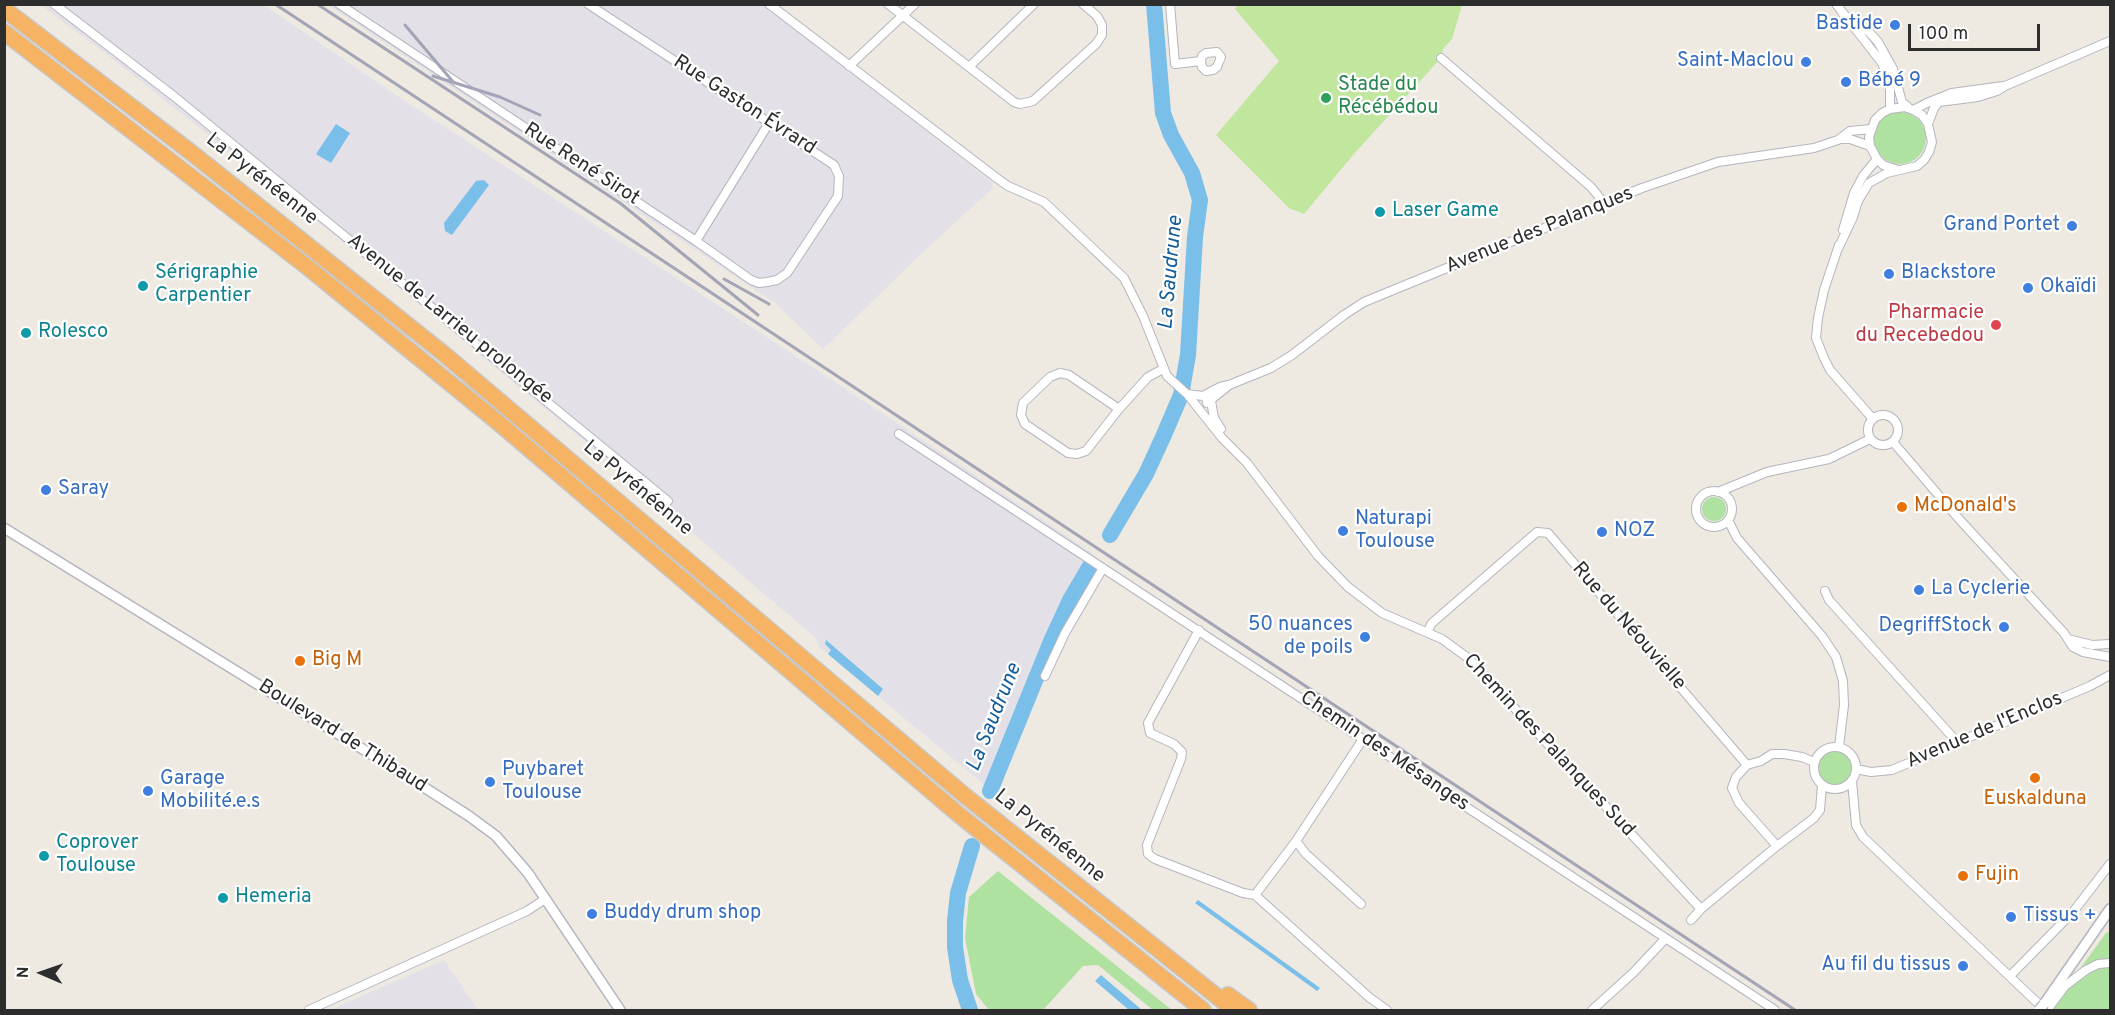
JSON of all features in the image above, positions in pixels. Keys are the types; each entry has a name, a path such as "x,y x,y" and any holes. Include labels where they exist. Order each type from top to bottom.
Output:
{"highway":[{"name":"La Pyrénéenne","path":"4,9 175,139 436,347 964,795 1234,1011"},
{"name":"La Pyrénéenne","path":"4,32 301,262 491,417 958,814 1203,1011"},
{"path":"1214,995 1227,994 1249,1011"}],"street":[{"name":"Rue René Sirot","path":"339,4 751,280 759,283 777,280 787,273 813,234"},
{"name":"Rue Gaston Évrard","path":"588,4 834,165 839,176 838,196 813,234"},
{"name":"Chemin des Palanques Sud","path":"769,4 998,179 1044,202 1124,278 1143,316 1163,369 1176,385 1199,406 1222,438 1234,448"},
{"path":"888,4 1014,102 1020,104 1033,101 1096,44 1102,35 1102,25 1097,16 1083,4"},
{"path":"849,66 915,4"},
{"path":"970,66 1034,4"},
{"path":"1170,4 1175,64 1200,61"},
{"path":"1836,4 1882,63 1890,90 1890,109"},
{"name":"Avenue de Larrieu prolongée","path":"56,7 175,97 668,501"},
{"path":"1838,249 1864,189 1869,183 1887,173 1917,166 1924,160 1932,142 1928,124 1922,116 1902,102 1893,69 1878,42 1869,32 1843,14"},
{"path":"1928,124 1939,102 1997,92 2005,86 2110,40"},
{"path":"1441,58 1591,187 1603,205"},
{"path":"1898,170 1883,165 1876,159 1870,146 1871,129 1875,120 1890,109 1897,107 1912,109 1952,93 2005,86"},
{"path":"696,241 768,123"},
{"name":"Avenue des Palanques","path":"1203,396 1220,387 1271,368 1292,356 1364,302 1642,188 1718,162 1814,148 1841,139 1850,131 1871,129"},
{"path":"1841,139 1850,139 1870,146"},
{"path":"1873,419 1830,370 1816,338 1824,290 1854,193 1876,159"},
{"path":"1119,409 1069,375 1060,373 1050,377 1023,403 1021,415 1024,424 1068,453 1086,451 1148,377 1163,369"},
{"name":"Avenue des Palanques","path":"1199,406 1210,401 1229,385"},
{"path":"1187,394 1203,396 1210,401"},
{"name":"Chemin des Palanques Sud","path":"1210,401 1214,418 1234,448 1318,555 1348,587 1382,613 1455,647 1496,688 1701,909"},
{"path":"1885,415 1894,420 1898,433 1893,442 1880,446 1870,439 1868,428 1873,419 1885,415"},
{"name":"Chemin des Mésanges","path":"899,434 1775,1011"},
{"path":"1737,538 1718,526 1706,525 1698,517 1697,505 1707,492 1718,492 1767,472 1829,459 1870,439"},
{"path":"1893,442 2073,647 2083,652 2110,657"},
{"path":"1718,526 1728,520 1737,490 1746,481"},
{"path":"1718,492 1727,497 1732,506"},
{"path":"1728,520 1737,538 1822,636 1836,657 1843,681 1844,705 1839,747"},
{"name":"Boulevard de Thibaud","path":"4,528 469,816 496,836 518,860 620,1011"},
{"name":"Rue du Néouvielle","path":"1427,632 1432,623 1537,532 1548,534 1747,765"},
{"path":"1045,676 1065,633 1103,568"},
{"path":"1825,591 1828,600 1958,744"},
{"path":"1199,630 1148,723 1150,732 1174,744 1182,752 1147,845 1148,854 1155,859 1243,893 1255,895 1387,1011"},
{"path":"2068,639 2092,645 2110,645"},
{"name":"Avenue de l'Enclos","path":"1856,769 1871,772 1892,770 1958,744 2110,675"},
{"path":"1255,895 1296,841 1363,739"},
{"path":"1691,920 1701,909 1817,814 1822,800 1822,786 1814,775 1814,762 1826,748 1839,747 1845,749 1853,757 1856,769 1852,781 1856,825 1863,837 2045,1009"},
{"path":"1777,846 1739,803 1732,788 1736,777 1747,765 1761,761 1772,754 1802,757 1814,762"},
{"path":"1822,786 1835,790 1841,789 1852,781"},
{"path":"1296,841 1306,854 1361,904"},
{"path":"2010,976 2073,912 2110,864"},
{"path":"309,1011 527,911 545,899"},
{"path":"2045,1009 2110,911"},
{"path":"1592,1011 1665,939"},
{"path":"2045,1009 2066,986 2086,970 2098,964 2110,963"}],"shaded area":[{"path":"41,5 264,5 402,99 1092,553 1077,573 1057,610 1025,684 987,787 819,647 817,639 594,449 377,269 118,63"},
{"path":"328,5 763,5 992,182 993,188 823,349 775,303"},
{"path":"444,960 478,1010 330,1010"}],"green space":[{"name":"Stade du Récébédou","path":"1238,5 1462,5 1452,39 1443,49 1441,58 1353,155 1304,214 1289,208 1216,135 1279,61 1235,9"},
{"path":"1895,112 1905,112 1915,116 1922,123 1926,138 1922,153 1915,160 1905,164 1895,164 1885,160 1878,153 1874,143 1874,133 1878,123 1885,116"},
{"path":"1714,497 1719,498 1725,504 1725,514 1719,520 1714,521 1709,520 1703,514 1702,509 1703,504 1709,498"},
{"path":"1835,750 1848,755 1853,768 1848,781 1835,786 1822,781 1817,768 1822,755"},
{"path":"998,871 1172,1010 1153,1010 1098,965 1083,966 1043,1010 989,1010 976,994 965,938 969,897"},
{"path":"2110,931 2110,1010 2050,1010 2106,933"}],"water":[{"path":"336,124 350,133 331,163 316,154"},
{"path":"484,180 489,185 452,235 445,231 444,223 476,181"},
{"path":"826,640 883,689 878,696 828,654 831,650 825,644"},
{"path":"1198,900 1320,988 1317,991 1195,903"},
{"path":"1101,975 1142,1010 1129,1010 1095,981"}],"waterway":[{"name":"La Saudrune","path":"1110,535 1146,474 1163,437 1181,395 1188,355 1195,237 1200,200 1192,173 1171,135 1163,113 1154,4"},
{"name":"La Saudrune","path":"990,791 1052,639 1070,600 1090,566"},
{"name":"La Saudrune","path":"970,1010 960,980 955,947 955,921 958,893 972,846"}],"railway":[{"path":"275,4 1795,1010"},
{"path":"317,4 620,203 758,315"},
{"path":"405,25 454,83"},
{"path":"433,76 500,97 540,115"},
{"path":"724,279 769,304"}],"place":[{"name":"Bastide","path":"1895,25"},
{"name":"Saint-Maclou","path":"1806,62"},
{"name":"Bébé 9","path":"1846,82"},
{"name":"Stade du Récébédou","path":"1326,98"},
{"name":"Laser Game","path":"1380,212"},
{"name":"Grand Portet","path":"2072,226"},
{"name":"Blackstore","path":"1889,274"},
{"name":"Sérigraphie Carpentier","path":"143,286"},
{"name":"Okaïdi","path":"2028,288"},
{"name":"Pharmacie du Recebedou","path":"1996,325"},
{"name":"Rolesco","path":"26,333"},
{"name":"Saray","path":"46,490"},
{"name":"McDonald's","path":"1902,507"},
{"name":"Naturapi Toulouse","path":"1343,531"},
{"name":"NOZ","path":"1602,532"},
{"name":"La Cyclerie","path":"1919,590"},
{"name":"DegriffStock","path":"2004,627"},
{"name":"50 nuances de poils","path":"1365,637"},
{"name":"Big M","path":"300,661"},
{"name":"Euskalduna","path":"2035,778"},
{"name":"Puybaret Toulouse","path":"490,782"},
{"name":"Garage Mobilité.e.s","path":"148,791"},
{"name":"Coprover Toulouse","path":"44,856"},
{"name":"Fujin","path":"1963,876"},
{"name":"Hemeria","path":"223,898"},
{"name":"Buddy drum shop","path":"592,914"},
{"name":"Tissus +","path":"2011,917"},
{"name":"Au fil du tissus","path":"1963,966"}]}
